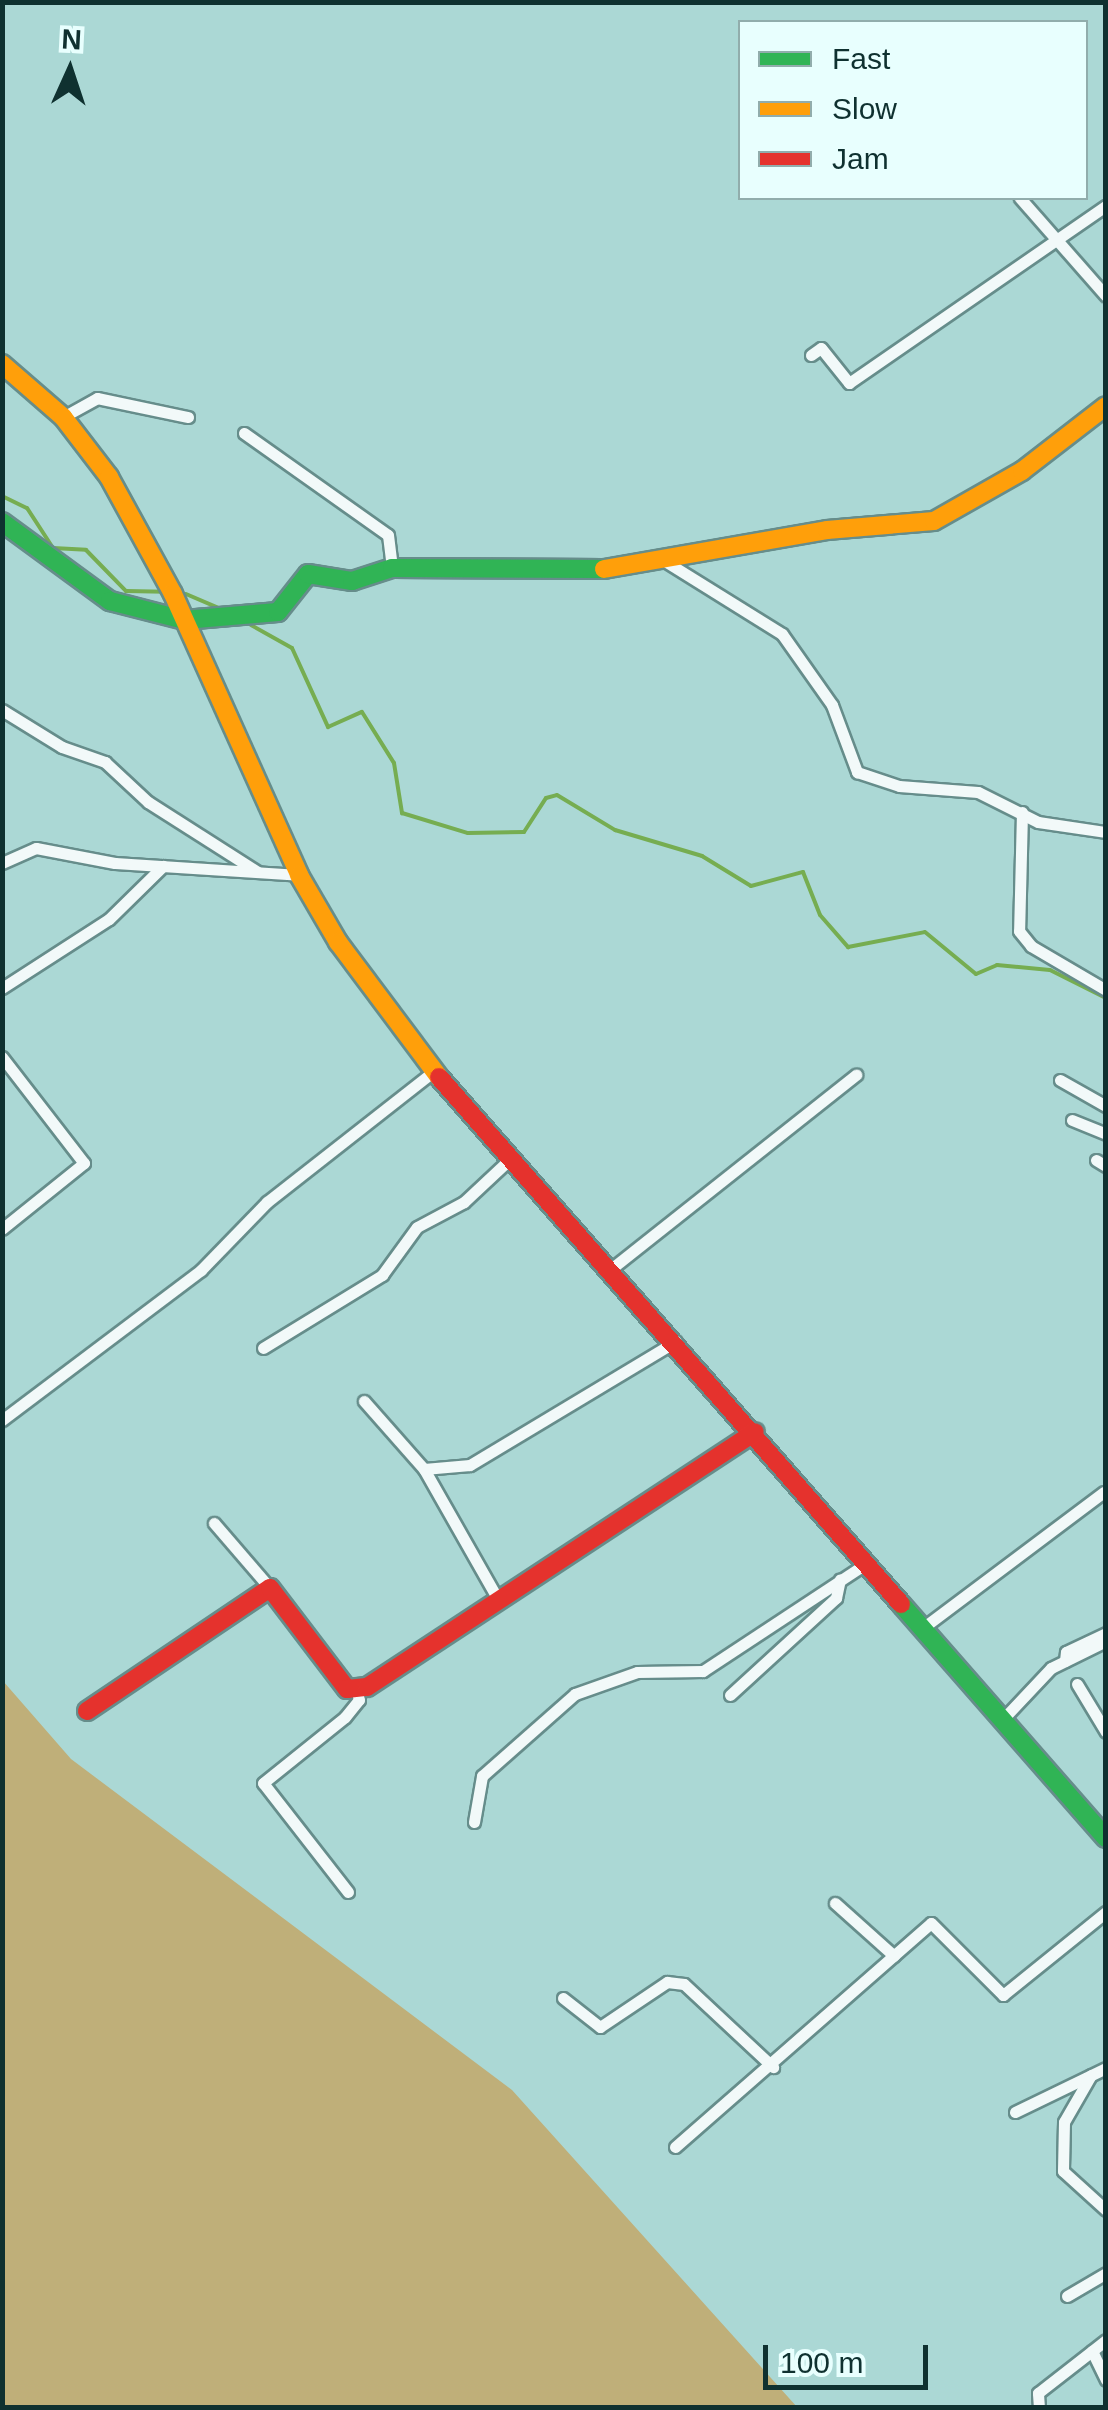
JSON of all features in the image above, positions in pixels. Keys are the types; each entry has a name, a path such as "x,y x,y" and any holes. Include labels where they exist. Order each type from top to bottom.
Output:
{"street":[{"path":"1022,200 1106,296"},
{"path":"811,355 821,348 849,383 952,318 1054,239 1106,206"},
{"path":"2,364 63,417 109,477 184,620 299,874 434,1071 676,1341 1106,1838"},
{"path":"63,417 97,398 188,418"},
{"path":"2,522 110,602 184,620 278,612 302,576 352,581 392,568 594,571 668,564 827,530 934,522 1022,470 1106,406"},
{"path":"244,434 388,534 392,568"},
{"path":"668,564 782,634 832,705 856,772 899,786 978,792 1068,831 1106,832"},
{"path":"2,710 62,747 105,762 148,802 258,872"},
{"path":"1022,812 1020,931 1031,946 1106,990"},
{"path":"2,863 36,848 163,866 299,874"},
{"path":"2,988 109,919 163,866"},
{"path":"2,1057 84,1163 2,1228"},
{"path":"2,1420 201,1270 267,1202 434,1071"},
{"path":"611,1269 856,1075"},
{"path":"1060,1080 1106,1106"},
{"path":"1072,1120 1106,1134"},
{"path":"263,1348 382,1275 418,1227 464,1202 512,1158"},
{"path":"424,1469 470,1465 676,1341"},
{"path":"364,1401 424,1469 499,1601"},
{"path":"214,1523 270,1588 347,1689 356,1688 499,1601 755,1432"},
{"path":"924,1627 1104,1492"},
{"path":"474,1822 482,1776 575,1694 637,1672 703,1671 868,1562"},
{"path":"730,1695 836,1598 840,1579"},
{"path":"87,1711 270,1588"},
{"path":"1065,1661 1066,1652 1106,1633"},
{"path":"1002,1718 1065,1661 1106,1641"},
{"path":"1076,1684 1106,1732"},
{"path":"348,1892 262,1783 346,1717 359,1700 356,1688"},
{"path":"835,1903 894,1956"},
{"path":"675,2147 773,2067 932,1923 1003,1995 1106,1912"},
{"path":"563,1998 600,2027 667,1982 684,1984 773,2067"},
{"path":"1015,2112 1106,2068"},
{"path":"1091,2075 1064,2122 1062,2171 1106,2210"},
{"path":"1066,2296 1106,2272"},
{"path":"1040,2408 1038,2393 1106,2340"},
{"path":"1092,2351 1106,2380"}],"shaded area":[{"path":"3,1681 71,1759 512,2090 797,2407 3,2407"}],"waterway":[{"path":"2,496 27,508 53,548 86,550 126,591 165,592"},
{"path":"186,594 228,612"},
{"path":"251,625 292,648 328,727 362,712 394,763 402,813 468,833 524,832 546,798 557,795 615,830 702,856 751,886 803,872 820,915 848,947 925,932 976,974 997,965 1050,970 1106,998"}],"traffic: fast":[{"path":"2,522 110,601 184,620 278,612 308,574 352,581 392,568 604,569"},
{"path":"901,1604 1106,1838"}],"traffic: slow":[{"path":"2,364 63,417 109,477 173,594 299,875 338,942 439,1077"},
{"path":"604,569 827,530 934,521 1022,471 1106,406"}],"traffic: jam":[{"path":"439,1077 901,1604"},
{"path":"87,1711 270,1588 347,1689 367,1687 755,1432"}]}
